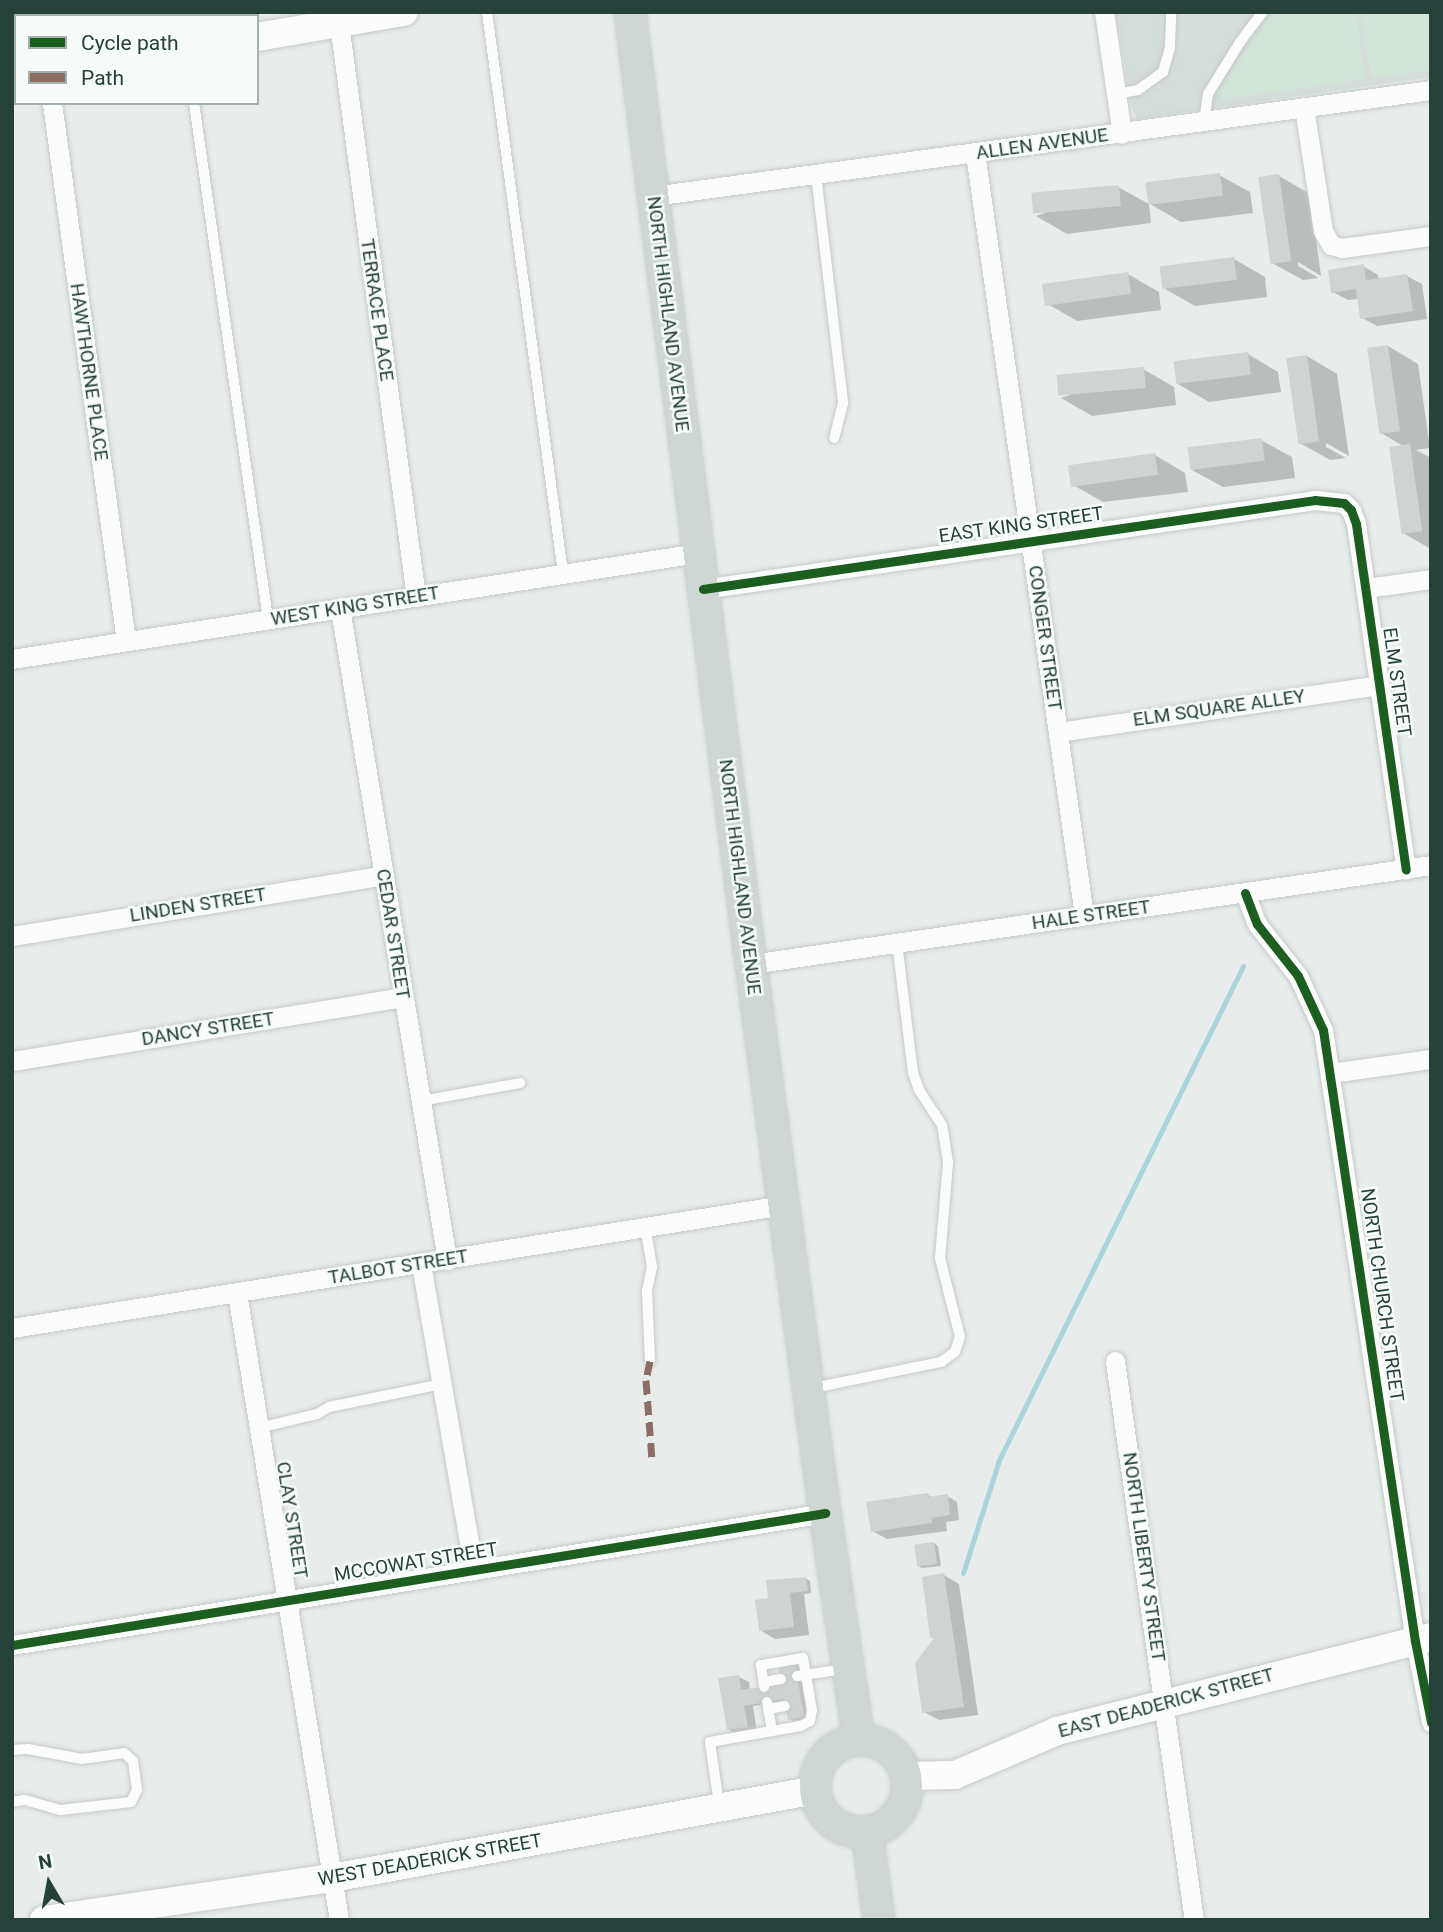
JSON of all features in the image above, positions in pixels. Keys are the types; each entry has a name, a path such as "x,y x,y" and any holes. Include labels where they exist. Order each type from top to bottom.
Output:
{"main road":[{"name":"NORTH HIGHLAND AVENUE","path":"630,12 751,964 825,1513 859,1740"},
{"path":"859,1740 875,1742 890,1750 900,1762 906,1776 907,1791 903,1806 894,1819 867,1832 852,1832 832,1822 819,1805 815,1790 816,1775 832,1751 859,1740"},
{"path":"867,1832 879,1920"}],"street":[{"path":"259,37 404,12"},
{"path":"1104,12 1122,134"},
{"name":"TERRACE PLACE","path":"338,23 416,597"},
{"name":"ALLEN AVENUE","path":"653,196 1431,90"},
{"name":"HAWTHORNE PLACE","path":"52,105 127,641"},
{"path":"1304,107 1323,231 1331,244 1342,248 1431,236"},
{"name":"CONGER STREET","path":"975,153 1084,915"},
{"name":"EAST KING STREET","path":"703,589 1315,500 1344,503"},
{"name":"ELM STREET","path":"1344,503 1351,510 1356,524 1406,869"},
{"name":"WEST KING STREET","path":"12,659 698,553"},
{"path":"1366,588 1431,579"},
{"name":"CEDAR STREET","path":"340,608 447,1260"},
{"name":"ELM SQUARE ALLEY","path":"1058,732 1380,685"},
{"name":"HALE STREET","path":"751,964 1431,865"},
{"name":"LINDEN STREET","path":"12,936 384,874"},
{"name":"NORTH CHURCH STREET","path":"1245,893 1257,924 1298,976 1315,1006 1331,1073 1423,1639 1431,1722"},
{"name":"DANCY STREET","path":"12,1062 404,997"},
{"path":"1331,1073 1431,1059"},
{"name":"TALBOT STREET","path":"12,1328 783,1205"},
{"path":"421,1264 474,1570"},
{"name":"CLAY STREET","path":"237,1293 339,1920"},
{"name":"NORTH LIBERTY STREET","path":"1115,1360 1194,1920"},
{"name":"MCCOWAT STREET","path":"12,1645 825,1513"},
{"name":"EAST DEADERICK STREET","path":"906,1776 955,1775 1057,1731 1423,1639"},
{"name":"WEST DEADERICK STREET","path":"44,1920 332,1878 815,1790"}],"lane":[{"path":"486,12 563,573"},
{"path":"1115,94 1138,90 1163,72 1171,47 1171,12"},
{"path":"1204,122 1208,94 1240,42 1263,12"},
{"path":"194,105 268,619"},
{"path":"816,175 843,404 834,438"},
{"path":"809,1389 941,1362 955,1352 960,1338 940,1258 948,1162 942,1125 919,1090 913,1073 897,943"},
{"path":"421,1101 520,1083"},
{"path":"645,1225 652,1267 647,1290 650,1361"},
{"path":"259,1428 317,1414 329,1407 442,1384"},
{"path":"719,1808 710,1742 801,1726 810,1721 802,1676 803,1658 761,1665 764,1684 780,1679"},
{"path":"802,1676 848,1669"},
{"path":"772,1731 767,1705 785,1706"},
{"path":"12,1750 28,1749 82,1759 124,1753 133,1761 138,1790 131,1802 73,1809 60,1810 24,1800 12,1802"}],"shaded area":[{"path":"1116,12 1431,12 1431,77 1137,119 1131,105"}],"green space":[{"path":"1274,12 1356,12 1364,79 1219,100 1223,93 1215,94"},
{"path":"1362,12 1431,12 1431,69 1371,78"}],"building":[{"path":"1220,173 1223,196 1148,205 1146,182"},
{"path":"1279,174 1291,261 1270,264 1258,177"},
{"path":"1119,185 1121,206 1033,214 1031,193"},
{"path":"1234,257 1237,280 1162,289 1160,266"},
{"path":"1364,264 1366,280 1407,274 1413,311 1360,319 1356,289 1331,293 1328,270"},
{"path":"1128,272 1131,294 1045,306 1042,284"},
{"path":"1388,345 1400,431 1379,434 1367,348"},
{"path":"1248,352 1251,375 1176,384 1174,361"},
{"path":"1307,355 1319,441 1298,444 1286,358"},
{"path":"1144,367 1146,388 1058,396 1056,375"},
{"path":"1262,438 1265,461 1190,470 1188,447"},
{"path":"1410,444 1422,531 1401,534 1389,447"},
{"path":"1155,453 1158,475 1071,487 1068,465"},
{"path":"928,1493 929,1497 948,1494 950,1515 932,1518 932,1523 871,1532 866,1502"},
{"path":"934,1542 937,1564 917,1567 914,1545"},
{"path":"944,1573 964,1707 922,1713 915,1663 934,1638 930,1638 922,1577"},
{"path":"806,1577 808,1591 790,1593 794,1627 759,1631 755,1600 768,1598 766,1580"},
{"path":"795,1662 804,1717 788,1720 784,1699 744,1706 748,1727 727,1730 718,1678 739,1675 741,1690 781,1684 778,1665"}],"waterway":[{"path":"963,1573 999,1460 1243,966"}],"marked path":[{"path":"650,1361 646,1380 652,1460"}],"cycle path":[{"path":"703,589 1315,500 1344,503 1351,510 1356,524 1406,869"},
{"path":"1245,893 1257,924 1298,976 1323,1030 1415,1641 1431,1722"},
{"path":"12,1645 825,1513"}]}
